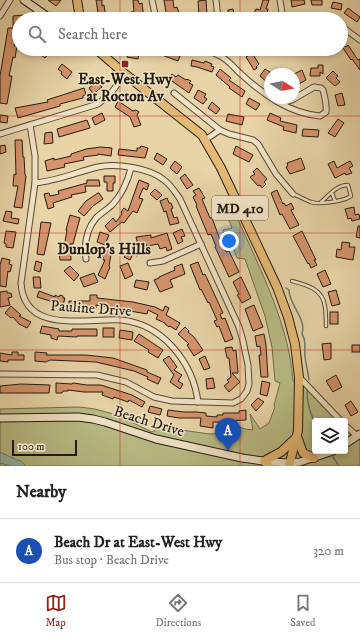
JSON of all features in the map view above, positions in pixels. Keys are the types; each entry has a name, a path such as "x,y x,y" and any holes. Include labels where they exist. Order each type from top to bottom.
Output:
{"main road":[{"path":"78,0 79,12"},
{"name":"MD 410","path":"102,56 202,134 221,168 277,287 288,316 295,344 299,377 299,424 290,465"},
{"path":"267,464 297,437 303,453 314,458"}],"street":[{"path":"0,16 10,0"},
{"path":"24,0 41,12"},
{"path":"152,0 155,12"},
{"path":"216,0 217,12"},
{"path":"280,0 282,12"},
{"path":"348,31 360,40"},
{"path":"221,56 264,94"},
{"path":"0,134 98,104 111,93 125,74"},
{"path":"314,87 317,87 323,90 326,112 323,115 315,116 280,103 292,100 314,87"},
{"path":"174,93 220,130 229,134 253,140 258,144 276,174 293,194"},
{"name":"Pauline Drive","path":"30,125 35,156 35,183 21,282 26,302 35,312 51,320 122,320 137,323 150,330 162,337 183,359 193,381 198,402"},
{"path":"205,140 220,130"},
{"path":"0,374 97,374 126,382 162,400 172,401 233,403 241,399 247,391 249,384 248,365 239,327 180,199 172,187 153,173 115,166 100,166 46,182 35,183"},
{"path":"86,259 84,248 89,230 96,218 113,204 120,195 130,175 131,168"},
{"path":"150,263 162,262 201,244"},
{"path":"299,377 338,418"},
{"name":"Beach Drive","path":"0,418 78,417 93,419 156,439 267,464 290,465 325,454"},
{"path":"348,427 358,435 348,442"}],"lane":[{"path":"293,194 312,203 335,201 348,199 351,196 348,185 343,185 321,202"},
{"path":"332,193 335,201"},
{"path":"292,281 312,287 321,295 325,307 326,326"}],"green space":[{"path":"231,204 270,291 285,336 293,381 300,381 336,418 312,418 312,454 348,454 348,430 360,441 360,466 0,466 0,409 79,407 95,409 117,415 152,432 161,427 209,434 231,433 238,427 253,430 250,414 260,429 269,423 275,407 274,405 280,383 275,381 272,347 265,316 245,259 237,258 234,250 226,248 223,230 232,228 228,218 220,209"}],"water":[{"path":"0,452 21,461 26,466 11,466 0,463"}],"building":[{"path":"48,0 61,0 56,6"},
{"path":"96,0 102,0 102,6 104,5 105,12 98,12"},
{"path":"133,0 138,0 139,4 142,3 143,12 134,12"},
{"path":"164,0 173,0 174,8 177,7 179,12 166,12"},
{"path":"206,0 207,12 199,12 198,1"},
{"path":"263,0 269,0 266,9 268,9 267,12 254,12 256,9 260,10"},
{"path":"291,0 304,0 305,4 292,7"},
{"path":"311,0 322,0 322,5 312,5"},
{"path":"333,2 342,4 341,10 331,8"},
{"path":"348,8 360,17 357,22 348,16 348,12 345,12"},
{"path":"233,9 234,12 228,12 228,10"},
{"path":"8,28 12,28 12,56 15,56 15,58 13,57 9,76 12,76 7,104 0,103 0,76"},
{"path":"348,45 358,60 360,59 360,70 352,59 351,60 348,56"},
{"path":"127,56 138,56 138,59"},
{"path":"165,56 180,56 178,61"},
{"path":"254,56 259,64 256,67 257,68 254,70 246,57"},
{"path":"192,60 204,63 205,61 212,64 211,66 214,67 212,72 191,66"},
{"path":"62,64 72,72 67,79 58,69"},
{"path":"318,65 323,65 323,74 320,72 320,76 310,76 311,68 318,68"},
{"path":"220,69 231,78 229,80 245,91 242,97 229,88 230,87 216,75"},
{"path":"264,70 264,80 260,76"},
{"path":"302,70 306,80 300,83 300,71"},
{"path":"333,71 338,76 336,78 340,82 335,86 326,78"},
{"path":"172,74 176,77 178,75 191,81 189,83 193,85 189,93 169,79"},
{"path":"98,81 102,87 93,94 89,88"},
{"path":"84,88 86,94 83,98 18,118 15,108 48,102 47,100"},
{"path":"198,90 206,94 204,97 207,99 203,104 194,98"},
{"path":"342,93 345,105 338,106 335,95"},
{"path":"249,98 260,104 256,110 246,104"},
{"path":"118,101 133,111 136,110 139,112 137,115 141,125 134,127 130,117 115,107"},
{"path":"212,102 220,109 216,114 208,108"},
{"path":"102,113 105,120 95,125 92,118"},
{"path":"270,113 281,118 280,121 297,125 296,133 283,130 284,127 267,120"},
{"path":"228,114 244,117 242,125 226,121"},
{"path":"0,115 8,116 7,123 0,122"},
{"path":"338,119 344,123 335,137 328,133"},
{"path":"87,120 90,128 59,137 57,129"},
{"path":"303,129 319,130 318,137 302,136"},
{"path":"52,132 53,143 44,144 45,133"},
{"path":"15,140 22,140 26,176 22,208 14,207 18,186 13,186 14,174 16,175"},
{"path":"5,145 6,152 0,154 0,146"},
{"path":"141,146 148,148 145,158 118,155 119,149 137,151 137,148 140,148"},
{"path":"236,146 253,155 249,162 233,154"},
{"path":"101,147 112,148 111,156 98,154 83,157 84,160 64,164 65,167 47,171 45,161 54,158 54,160 71,156 71,154 86,149"},
{"path":"157,153 167,159 163,165 154,159"},
{"path":"301,158 305,169 290,174 286,167 288,166 287,163"},
{"path":"175,161 182,167 177,174 170,168"},
{"path":"334,161 337,168 350,161 353,166 349,168 352,173 346,175 345,173 335,178 328,164"},
{"path":"257,168 267,179 264,182 266,184 262,188 260,185 258,186 250,177 255,174 253,172"},
{"path":"185,174 193,185 187,189 180,178"},
{"path":"104,176 115,176 113,191 107,191 107,182 104,182"},
{"path":"87,180 99,180 100,186 85,186 86,192 71,195 72,197 53,203 54,207 48,209 44,194 49,193 50,196 59,194 58,191 87,183"},
{"path":"139,180 149,184 147,190 143,188 139,198 143,199 137,213 133,211 124,223 122,222 110,232 105,226 113,218 116,222 122,214 121,212 124,208 128,211"},
{"path":"199,188 205,198 202,199 210,218 212,218 226,252 229,251 239,272 229,277 215,247 216,246 211,234 208,235 196,206 197,205 193,197 196,195 193,191"},
{"path":"155,189 162,195 157,200 150,194"},
{"path":"277,190 283,204 284,203 286,206 291,203 294,209 291,210 299,225 290,229 282,214 280,215 271,193"},
{"path":"98,193 103,199 93,206 84,216 78,211 86,201"},
{"path":"167,198 173,208 171,209 174,218 177,217 179,223 170,225 166,211 164,212 160,201"},
{"path":"354,207 355,215 359,214 360,219 352,221 351,218 348,219 345,209"},
{"path":"6,211 12,212 11,218 19,219 18,224 3,221"},
{"path":"70,215 80,218 73,244 70,244 71,260 60,260 59,248 64,248 66,230"},
{"path":"41,222 51,223 44,255 37,254"},
{"path":"358,226 360,226 360,238 356,237"},
{"path":"182,229 185,236 181,237 183,241 178,244 173,233"},
{"path":"6,231 16,232 13,248 6,247 6,244 4,243"},
{"path":"302,231 316,260 314,260 317,265 311,268 293,236"},
{"path":"100,232 109,235 105,245 97,242"},
{"path":"167,233 172,249 167,251 166,247 160,249 158,244 147,246 146,244 138,245 136,237 151,235 151,238"},
{"path":"342,242 350,243 349,247 355,247 353,260 336,257 337,249 341,250"},
{"path":"129,246 139,250 137,256 133,254 130,260 124,257"},
{"path":"102,247 112,249 110,267 105,279 98,275 105,260 103,260 102,256"},
{"path":"2,258 10,260 9,264 12,265 10,272 8,271 6,287 0,286 0,265"},
{"path":"36,261 42,263 40,272 34,270"},
{"path":"198,262 203,275 205,274 223,313 220,314 222,319 225,318 233,339 225,342 219,326 217,327 214,321 217,320 209,302 208,303 201,289 200,290 190,265"},
{"path":"128,263 133,275 125,279 120,266"},
{"path":"182,264 185,274 170,280 173,287 160,292 154,280 175,270 174,267"},
{"path":"70,266 79,275 74,281 64,271"},
{"path":"325,270 331,284 323,287 317,274"},
{"path":"94,273 98,282 84,287 80,278"},
{"path":"33,277 40,277 41,288 34,288"},
{"path":"241,277 251,298 242,303 237,295 239,294 233,282"},
{"path":"136,280 149,282 147,290 134,287"},
{"path":"336,290 340,304 332,306 328,292"},
{"path":"7,291 7,293 11,293 12,297 8,298 10,305 0,307 0,292"},
{"path":"39,291 55,297 55,295 59,297 60,295 63,296 63,298 65,298 63,305 37,297"},
{"path":"90,295 97,295 97,298 133,302 155,307 163,311 165,306 169,308 166,315 180,323 176,330 156,319 158,315 148,310 147,314 96,305 96,308 69,308 69,301 90,301"},
{"path":"254,305 263,327 253,331 245,309"},
{"path":"11,306 21,315 19,316 31,322 27,328 19,324 13,317 11,318 5,313"},
{"path":"330,312 338,312 338,324 330,324"},
{"path":"42,326 59,329 59,331 72,331 72,329 97,329 97,336 58,336 57,340 51,338 51,335 40,333"},
{"path":"185,327 203,350 194,356 187,345 189,344 178,334"},
{"path":"103,328 114,328 114,337 103,337"},
{"path":"120,330 133,332 132,340 119,338"},
{"path":"139,334 163,350 158,358 148,352 149,350 134,341"},
{"path":"264,334 268,377 261,377 259,355 261,355 260,346 257,347 255,336"},
{"path":"331,343 331,359 324,360 322,344"},
{"path":"352,345 360,345 360,352 352,352"},
{"path":"232,347 233,351 236,350 238,373 232,373 240,382 229,392 224,386 229,382 227,380 231,377 229,358 227,358 225,348"},
{"path":"12,352 18,352 18,355 24,355 24,360 8,360 8,362 0,361 0,353 12,355"},
{"path":"35,352 47,353 46,355 86,355 113,358 147,370 147,372 161,378 158,384 147,379 148,377 134,371 96,362 50,360 46,362 35,361"},
{"path":"169,356 177,367 174,370 182,375 178,381 183,384 180,389 170,382 174,375 163,360"},
{"path":"205,356 210,368 204,370 199,359"},
{"path":"336,375 342,387 333,392 326,381"},
{"path":"213,378 215,388 207,389 206,379"},
{"path":"262,381 270,383 267,396 260,394"},
{"path":"56,383 101,385 132,395 145,402 142,407 129,400 128,402 102,395 103,392 68,390 63,391 62,393 56,393"},
{"path":"21,384 50,385 49,393 0,393 0,386"},
{"path":"258,398 264,402 256,411 251,405"},
{"path":"351,401 358,412 351,416 345,405"},
{"path":"150,406 162,409 160,415 148,412"},
{"path":"168,410 206,413 206,416 217,417 217,415 223,415 223,413 239,413 239,411 246,410 246,420 213,422 213,428 200,426 201,418 179,418 167,416"}],"waterway":[{"path":"286,288 289,290 290,296 302,323 302,334 305,342 305,357 309,380"},
{"path":"307,387 308,401 313,418"},
{"path":"333,457 339,466"}],"place":[{"name":"East-West Hwy at Rocton Av","path":"125,64"},
{"name":"Beach Dr at East-West Hwy","path":"228,451"}],"district":[{"name":"Dunlop's Hills","path":"104,248"}]}
